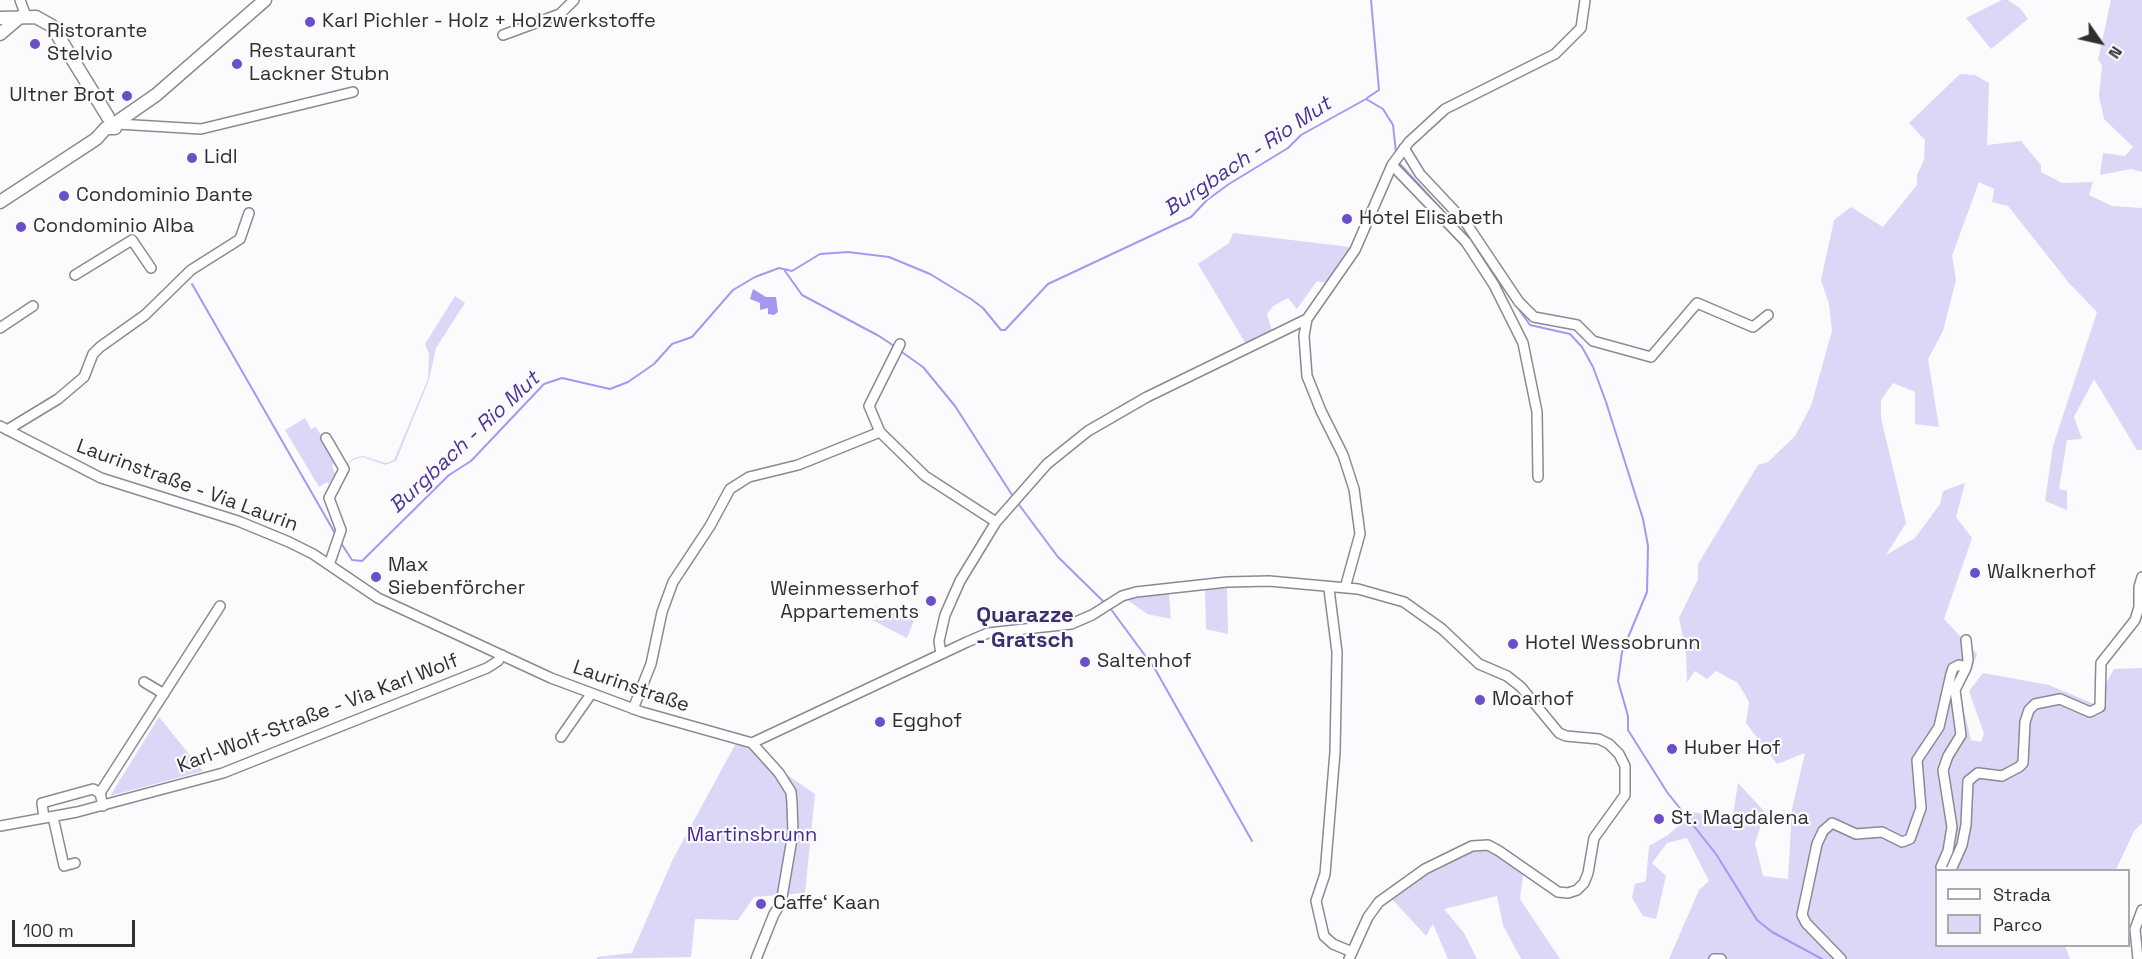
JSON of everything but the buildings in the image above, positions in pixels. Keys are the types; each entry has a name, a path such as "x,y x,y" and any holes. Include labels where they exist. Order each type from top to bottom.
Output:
{"main road":[{"path":"0,202 96,139 112,123 156,95 265,0"},
{"path":"0,24 23,17"},
{"path":"0,34 23,17"},
{"path":"0,18 43,19 52,26 112,123"}],"street":[{"path":"20,0 23,17"},
{"path":"503,35 560,14 574,0"},
{"path":"1345,588 1360,534 1354,489 1344,455 1321,411 1307,376 1304,336 1308,319 1355,250 1392,165 1404,148 1445,109 1532,67 1569,44 1581,28 1585,0"},
{"path":"112,123 201,129 353,92"},
{"path":"1404,148 1420,174 1466,223 1519,303 1534,317 1577,326 1593,341 1651,357 1697,303 1754,327 1768,315"},
{"path":"1392,165 1466,242 1494,285 1523,343 1537,412 1538,477"},
{"path":"3,428 58,399 84,377 93,354 100,347 145,315 190,270 240,239 249,213"},
{"path":"75,275 132,240 151,268"},
{"path":"0,328 33,306"},
{"path":"941,654 939,641 945,615 960,581 996,522 1047,464 1088,431 1193,373 1308,319"},
{"path":"898,348 869,406 880,432 925,476 996,522"},
{"name":"Laurinstraße - Via Laurin","path":"3,428 101,478 238,520 301,547 378,598 502,655"},
{"path":"633,709 651,664 662,612 673,582 730,489 749,477 798,465 880,432"},
{"path":"326,438 344,469 329,498 337,515 339,541 329,565"},
{"path":"1951,869 1962,844 1966,825 1968,781 1978,773 2002,776 2023,763 2025,722 2029,710 2035,704 2060,699 2090,712 2100,707 2101,663 2135,620 2139,607 2139,587 2142,577"},
{"path":"756,959 774,914 782,903 793,833 791,792 779,773 752,743 988,633 1071,624 1122,596 1149,590 1227,582 1269,581 1329,589 1345,588 1385,596 1419,610 1479,664 1507,676 1521,687 1559,733 1566,736 1599,739 1609,744 1619,754 1627,778 1621,804 1594,838 1588,873 1584,883 1576,890 1568,893 1558,892 1488,845 1472,846 1425,869 1379,902 1368,918 1351,955 1324,936 1316,901 1325,874 1335,752 1337,652 1329,589"},
{"path":"103,806 100,793 220,606"},
{"path":"1942,869 1952,827 1944,770 1948,756 1961,735 1962,727 1955,690 1968,660 1966,640"},
{"name":"Laurinstraße","path":"502,655 591,694 633,709 752,743"},
{"name":"Karl-Wolf-Straße - Via Karl Wolf","path":"0,826 103,806 223,773 487,668 498,661 502,655"},
{"path":"1841,959 1806,923 1802,915 1817,844 1823,831 1832,823 1856,834 1882,832 1902,842 1910,839 1921,808 1917,760 1939,727 1953,668 1959,664 1966,668"},
{"path":"144,682 164,694"},
{"path":"561,737 591,694"},
{"path":"75,863 64,866 42,803 93,789 100,793"},
{"path":"2138,959 2135,929 2142,910"},
{"path":"1714,959 1721,959"}],"green space":[{"path":"2002,0 2008,0 2020,8 2028,19 1991,49 1966,18"},
{"path":"2111,0 2142,0 2142,172 2131,169 2100,175 2103,153 2125,156 2133,147 2104,119 2099,96 2102,65 2098,60"},
{"path":"1960,74 1975,75 1989,83 1987,145 2021,141 2041,165 2041,172 2062,183 2093,182 2089,195 2112,206 2142,208 2142,450 2137,450 2094,379 2074,417 2082,439 2067,440 2059,489 2067,491 2067,510 2045,501 2053,446 2097,312 2069,283 2008,206 1992,202 1994,189 1979,182 1952,256 1956,280 1943,331 1928,359 1939,427 1915,424 1915,392 1893,383 1881,400 1881,418 1906,523 1886,555 1915,538 1940,504 1943,491 1965,483 1956,517 1972,538 1944,619 1977,654 1970,673 1959,691 1971,740 1981,742 1984,734 1969,691 1983,673 2049,685 2094,704 2114,669 2142,668 2142,823 2134,831 2116,869 1935,869 1935,947 2065,947 2070,959 1669,959 1699,890 1709,881 1687,838 1667,843 1652,863 1666,876 1656,919 1643,916 1632,898 1635,884 1646,881 1649,846 1668,835 1694,812 1732,821 1738,783 1765,812 1755,843 1763,876 1788,879 1792,809 1805,753 1777,764 1746,723 1749,702 1738,683 1716,671 1707,679 1695,671 1687,682 1686,651 1679,618 1698,579 1698,564 1758,465 1768,462 1795,436 1811,406 1832,331 1829,304 1821,280 1834,220 1851,207 1883,227 1917,185 1917,175 1924,160 1925,140 1909,123"},
{"path":"1233,233 1350,247 1330,284 1317,281 1297,309 1288,298 1273,306 1267,314 1272,331 1246,344 1198,264 1229,243"},
{"path":"455,296 465,303 436,348 429,380 396,461 385,465 363,457 355,459 344,467 354,458 363,456 386,463 394,460 428,379 429,354 425,344"},
{"path":"305,418 311,429 316,427 337,462 332,465 335,474 329,484 327,482 319,487 285,430"},
{"path":"1227,588 1228,634 1206,629 1205,590"},
{"path":"1169,594 1171,619 1147,614 1125,598"},
{"path":"877,606 914,620 907,638 870,619"},
{"path":"159,717 203,771 110,796"},
{"name":"Martinsbrunn","path":"735,745 745,746 815,794 805,893 754,897 738,920 695,919 691,957 597,959 597,957 632,953 673,859"},
{"path":"1473,849 1489,850 1523,875 1520,899 1560,959 1521,959 1503,925 1497,896 1444,909 1464,933 1477,959 1448,959 1433,924 1426,936 1392,899 1430,868"}],"shaded area":[{"path":"753,289 766,297 776,297 778,312 774,315 768,314 768,308 760,310 760,303 750,299"}],"waterway":[{"path":"1367,98 1379,90 1371,0"},
{"name":"Burgbach - Rio Mut","path":"341,543 352,560 362,561 449,475 471,461 544,384 562,378 610,389 628,382 654,364 672,344 692,337 733,290 755,277 779,268 792,271 820,254 848,252 889,257 930,274 971,299 983,308 1001,330 1005,330 1048,284 1191,217 1207,200 1288,148 1301,135 1366,99 1383,109 1393,125 1396,152"},
{"name":"Burgbach - Rio Mut","path":"1400,164 1464,234"},
{"name":"Burgbach - Rio Mut","path":"1473,245 1530,325 1570,334 1582,347 1593,367 1606,402 1643,519 1648,546 1647,592 1622,652 1618,681 1628,716 1628,730 1667,792 1716,854 1757,920 1772,932 1822,959"},
{"path":"785,271 802,295 894,346"},
{"name":"Burgbach - Rio Mut","path":"192,284 336,535"},
{"path":"899,350 923,367 955,406 1014,498"},
{"path":"1017,502 1058,557 1106,604"},
{"path":"1110,608 1155,669 1252,841"}],"place":[{"name":"Karl Pichler - Holz + Holzwerkstoffe","path":"310,22"},
{"name":"Ristorante Stelvio","path":"35,44"},
{"name":"Restaurant Lackner Stubn","path":"237,64"},
{"name":"Ultner Brot","path":"127,96"},
{"name":"Lidl","path":"192,158"},
{"name":"Condominio Dante","path":"64,196"},
{"name":"Hotel Elisabeth","path":"1347,219"},
{"name":"Condominio Alba","path":"21,227"},
{"name":"Walknerhof","path":"1975,573"},
{"name":"Max Siebenförcher","path":"376,577"},
{"name":"Weinmesserhof Appartements","path":"931,601"},
{"name":"Hotel Wessobrunn","path":"1513,644"},
{"name":"Saltenhof","path":"1085,662"},
{"name":"Moarhof","path":"1480,700"},
{"name":"Egghof","path":"880,722"},
{"name":"Huber Hof","path":"1672,749"},
{"name":"St. Magdalena","path":"1659,819"},
{"name":"Caffe‘ Kaan","path":"761,904"}],"district":[{"name":"Quarazze - Gratsch","path":"1025,628"}]}
